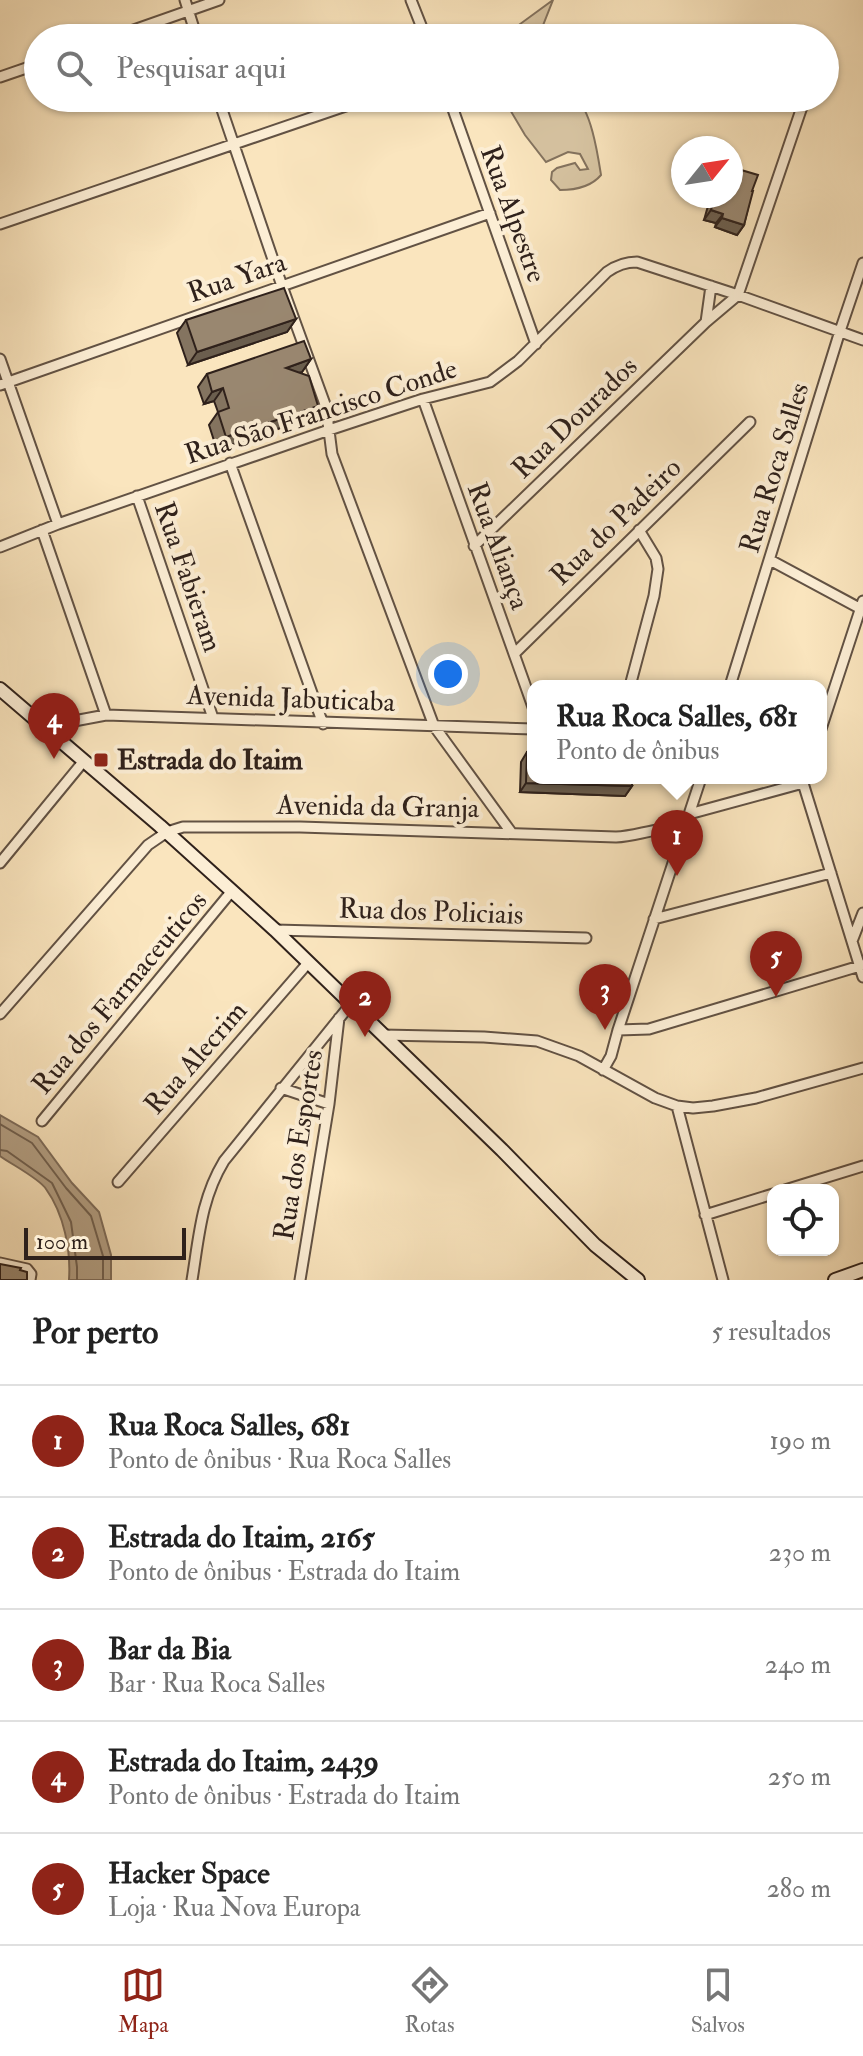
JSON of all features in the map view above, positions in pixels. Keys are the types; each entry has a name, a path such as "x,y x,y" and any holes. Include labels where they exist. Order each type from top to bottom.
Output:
{"street":[{"path":"185,0 192,24"},
{"path":"151,24 219,0"},
{"path":"411,0 420,24"},
{"path":"0,77 24,69"},
{"path":"223,112 326,407 332,454 434,726 511,832"},
{"path":"0,224 328,112"},
{"name":"Rua Alpestre","path":"454,112 536,344"},
{"path":"738,295 800,112"},
{"name":"Rua Yara","path":"4,383 490,213"},
{"name":"Rua São Francisco Conde","path":"0,547 230,463 423,399 490,382 505,373 607,272 621,263 637,262 711,286"},
{"name":"Rua Roca Salles","path":"732,680 863,263"},
{"path":"706,322 711,286 863,340"},
{"name":"Rua Dourados","path":"474,546 706,322 738,295"},
{"path":"0,359 4,383 58,524"},
{"name":"Rua Aliança","path":"423,399 527,690"},
{"name":"Rua do Padeiro","path":"514,654 750,422"},
{"path":"230,463 323,724"},
{"name":"Rua Fabieram","path":"137,496 213,718"},
{"path":"42,530 106,715"},
{"path":"632,680 658,569 656,558 639,530"},
{"path":"770,560 862,607 827,711"},
{"path":"2,695 167,832 275,930 595,1245 638,1280"},
{"name":"Avenida Jabuticaba","path":"51,733 74,721 106,715 527,729"},
{"path":"0,863 83,762"},
{"path":"603,1070 611,1056 699,784"},
{"path":"689,814 794,784"},
{"path":"805,784 863,977"},
{"name":"Avenida da Granja","path":"167,832 183,827 315,827 616,837 666,828 683,830"},
{"path":"0,1014 148,845 167,832"},
{"path":"654,919 831,873"},
{"name":"Rua dos Farmaceuticos","path":"42,1121 231,892"},
{"path":"852,941 863,913"},
{"name":"Rua dos Policiais","path":"275,930 586,938"},
{"name":"Rua Alecrim","path":"118,1182 308,963"},
{"path":"618,1030 649,1029 861,966"},
{"path":"192,1280 202,1217 212,1181 281,1088 350,1005"},
{"name":"Rua dos Esportes","path":"300,1280 340,1017"},
{"path":"382,1035 537,1041 579,1056 631,1086 677,1106 693,1108 756,1098 863,1068"},
{"path":"281,1088 329,1104"},
{"path":"677,1106 723,1280"},
{"path":"804,1184 863,1166"},
{"path":"705,1215 767,1196"},
{"path":"0,1263 28,1275"},
{"path":"835,1280 863,1270"}],"shaded area":[{"path":"553,0 544,24 520,24"},
{"path":"511,112 585,112 596,145 601,175 583,187 560,190 551,180 552,172 575,163 580,170 588,169 580,154 568,152 546,162"}],"water":[{"path":"0,1115 38,1137 72,1183 99,1212 111,1255 111,1280 69,1280 69,1257 62,1221 43,1185 0,1156"}],"building":[{"path":"743,171 758,175 744,225 722,218 723,214 711,210 743,208"},
{"path":"284,288 296,319 197,352 186,320"},
{"path":"304,341 311,359 286,368 309,376 318,406 226,437 218,412 229,408 223,388 212,392 207,374"},
{"path":"561,784 632,784 632,786"},
{"path":"0,1264 21,1268 27,1272 27,1280 0,1280"}],"place":[{"name":"Estrada do Itaim, 2439","path":"54,759"},
{"name":"Estrada do Itaim","path":"101,760"},
{"name":"Rua Roca Salles, 681","path":"677,876"},
{"name":"Hacker Space","path":"776,997"},
{"name":"Bar da Bia","path":"605,1030"},
{"name":"Estrada do Itaim, 2165","path":"365,1037"}]}
